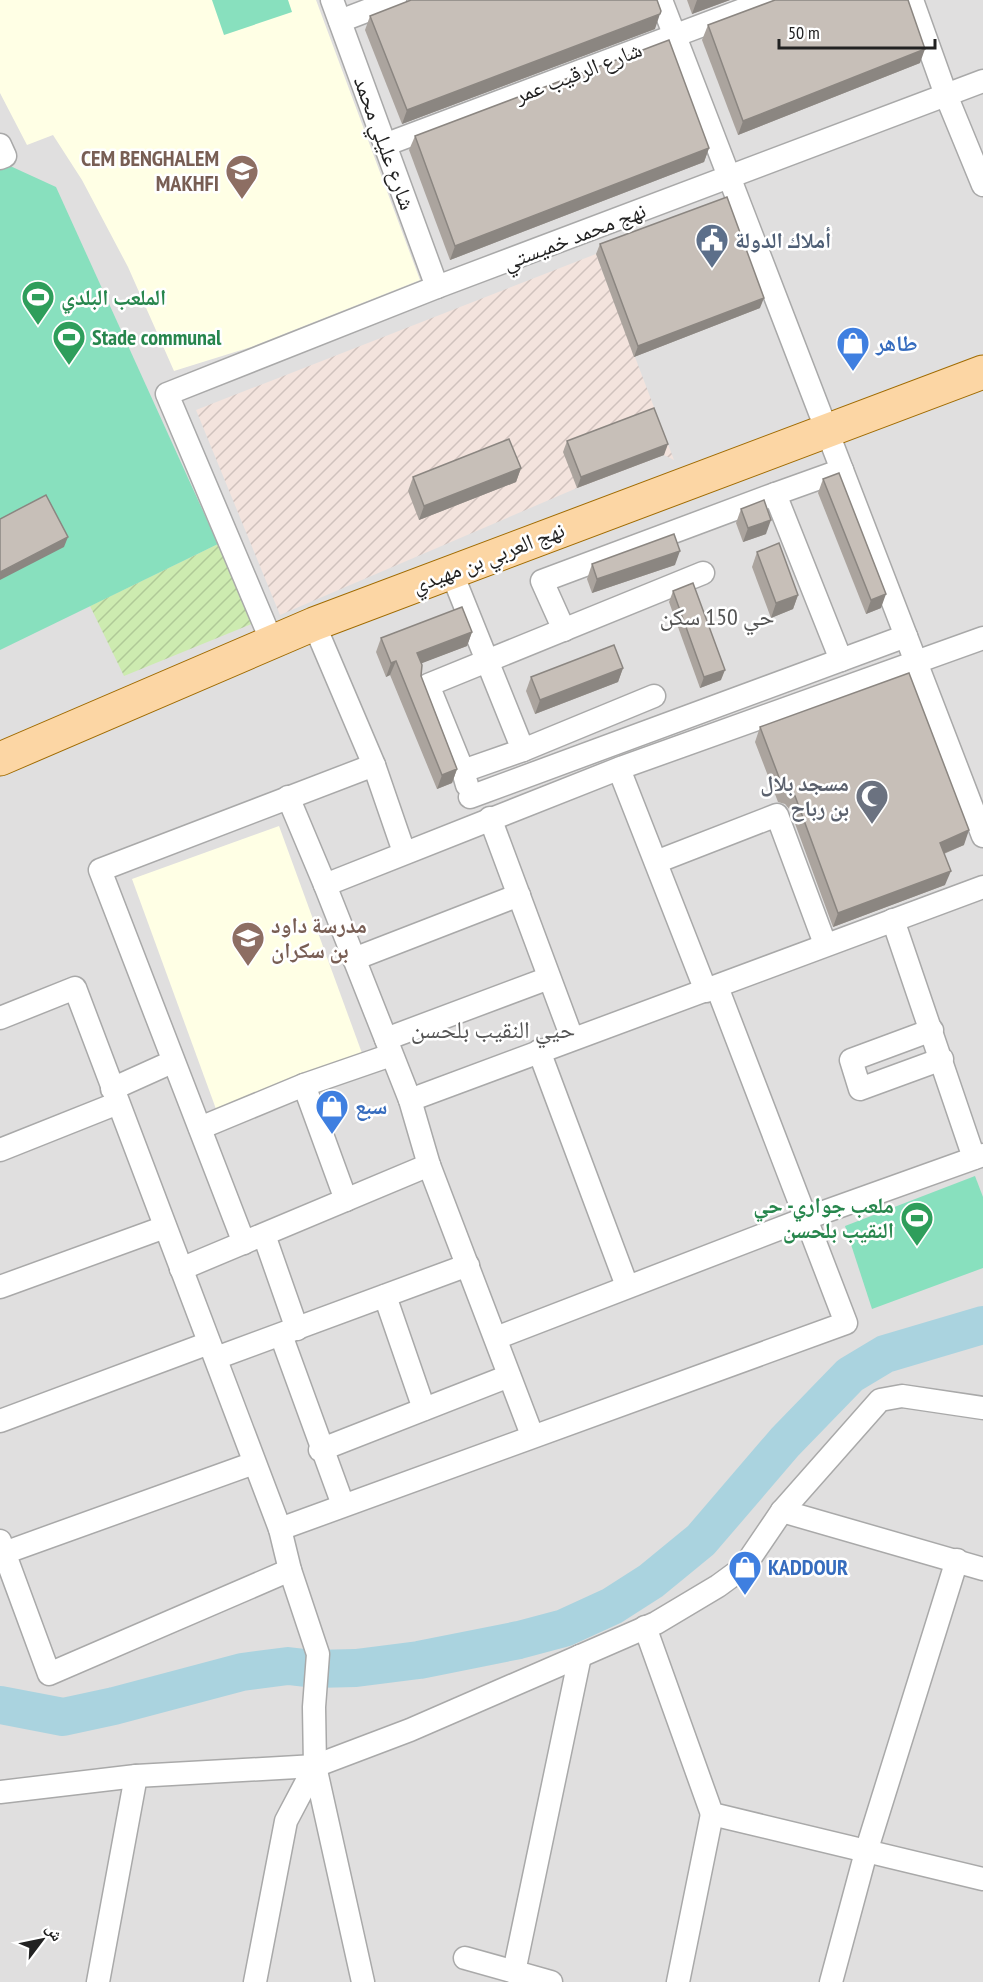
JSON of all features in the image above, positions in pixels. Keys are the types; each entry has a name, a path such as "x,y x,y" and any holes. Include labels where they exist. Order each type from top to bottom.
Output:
{"main road":[{"name":"نهج العربي بن مهيدي","path":"0,759 314,624 983,372"}],"street":[{"path":"336,10 395,0"},
{"path":"661,0 825,432 842,470 983,836"},
{"name":"شارع الرقيب عمر","path":"387,144 769,0"},
{"path":"912,0 946,95 983,185"},
{"name":"شارع عليلي محمد","path":"336,10 387,144 437,287"},
{"name":"نهج محمد خميستي","path":"272,642 167,394 437,287 983,81"},
{"path":"0,145 5,156 0,158"},
{"path":"564,630 542,581 842,470"},
{"path":"775,494 841,660"},
{"path":"450,571 523,750"},
{"path":"572,1038 519,895 470,797 463,771 428,685 703,573"},
{"path":"314,624 374,765 404,852"},
{"path":"470,797 906,636"},
{"path":"325,885 619,769 983,638"},
{"path":"463,771 523,750 654,696"},
{"path":"343,1505 321,1450 289,1332 254,1239 200,1128 172,1062 100,870 374,765"},
{"path":"280,1529 532,1435 846,1323 807,1218 619,769"},
{"path":"288,797 410,1100 429,1165 532,1435"},
{"path":"656,862 777,815 825,944"},
{"path":"410,1100 539,1050 711,989 825,944 983,887"},
{"path":"354,959 519,895"},
{"path":"496,1338 807,1218 979,1156 893,920"},
{"path":"200,1128 549,978"},
{"path":"0,1018 75,988 213,1351 280,1529 290,1570 318,1653 314,1707 315,1766 363,1982"},
{"path":"932,1030 851,1060 860,1089 942,1059"},
{"path":"539,1050 627,1286"},
{"path":"0,1150 115,1096 172,1062"},
{"path":"304,1085 346,1200"},
{"path":"181,1269 429,1165"},
{"path":"0,1287 165,1227"},
{"path":"0,1421 213,1351 289,1332 468,1265"},
{"path":"385,1296 424,1409"},
{"path":"321,1450 509,1376"},
{"path":"0,1792 136,1776 315,1766 410,1730 645,1627 718,1586 744,1567 782,1511 880,1400 902,1396 983,1408"},
{"path":"254,1463 2,1547 49,1674 290,1570"},
{"path":"782,1511 983,1569"},
{"path":"831,1982 866,1852 957,1560"},
{"path":"645,1627 712,1814 678,1982"},
{"path":"514,1972 580,1656"},
{"path":"255,1982 286,1821 315,1766"},
{"path":"98,1982 136,1776"},
{"path":"712,1814 983,1879"},
{"path":"465,1958 551,1982"}],"shaded area":[{"path":"0,0 983,0 983,1982 0,1982"},
{"name":"CEM BENGHALEM MAKHFI","path":"0,0 316,0 420,280 251,347 174,371 128,267 82,180 53,135 27,145 0,93"},
{"path":"596,254 674,460 664,455 577,488 280,615 196,410"},
{"name":"مدرسة داود بن سكران","path":"279,826 363,1056 216,1109 132,879"}],"green space":[{"path":"212,0 288,0 292,12 224,35"},
{"name":"Stade communal","path":"8,165 56,187 218,544 0,650 0,168"},
{"path":"218,544 254,623 124,676 90,606"},
{"name":"ملعب جواري- حي النقيب بلحسن","path":"975,1176 983,1197 983,1268 872,1309 845,1226"}],"building":[{"path":"411,0 657,0 661,11 660,14 407,110 370,16"},
{"path":"775,0 908,0 925,49 743,121 708,25"},
{"path":"669,40 709,148 455,246 415,136"},
{"path":"727,197 764,298 638,346 600,244"},
{"path":"654,408 668,444 581,477 567,441"},
{"path":"509,439 521,468 424,506 413,477"},
{"path":"839,473 886,594 871,600 823,479"},
{"path":"46,495 68,537 0,572 0,519"},
{"path":"764,500 771,520 748,528 741,509"},
{"path":"674,534 680,551 597,579 592,564"},
{"path":"779,543 798,595 776,603 757,552"},
{"path":"693,583 725,670 704,677 673,591"},
{"path":"462,607 472,632 417,653 422,665 421,676 457,769 442,775 396,661 391,663 381,638"},
{"path":"614,645 623,668 540,700 531,677"},
{"name":"مسجد بلال بن رباح","path":"909,673 969,830 940,843 951,871 838,913 795,796 790,790 783,788 760,727"}],"waterway":[{"path":"0,1705 63,1717 242,1672 288,1666 314,1669 356,1668 419,1660 519,1640 564,1628 612,1606 651,1581 701,1540 785,1442 850,1375 885,1354 983,1325"}],"place":[{"name":"CEM BENGHALEM MAKHFI","path":"242,200"},
{"name":"أملاك الدولة","path":"712,269"},
{"name":"الملعب البلدي","path":"38,326"},
{"name":"Stade communal","path":"69,366"},
{"name":"طاهر","path":"853,372"},
{"name":"مسجد بلال بن رباح","path":"872,825"},
{"name":"مدرسة داود بن سكران","path":"248,967"},
{"name":"سبع","path":"332,1135"},
{"name":"ملعب جواري- حي النقيب بلحسن","path":"917,1247"},
{"name":"KADDOUR","path":"745,1596"}],"district":[{"name":"حي 150 سكن","path":"717,616"},
{"name":"حيي النقيب بلحسن","path":"493,1029"}]}
